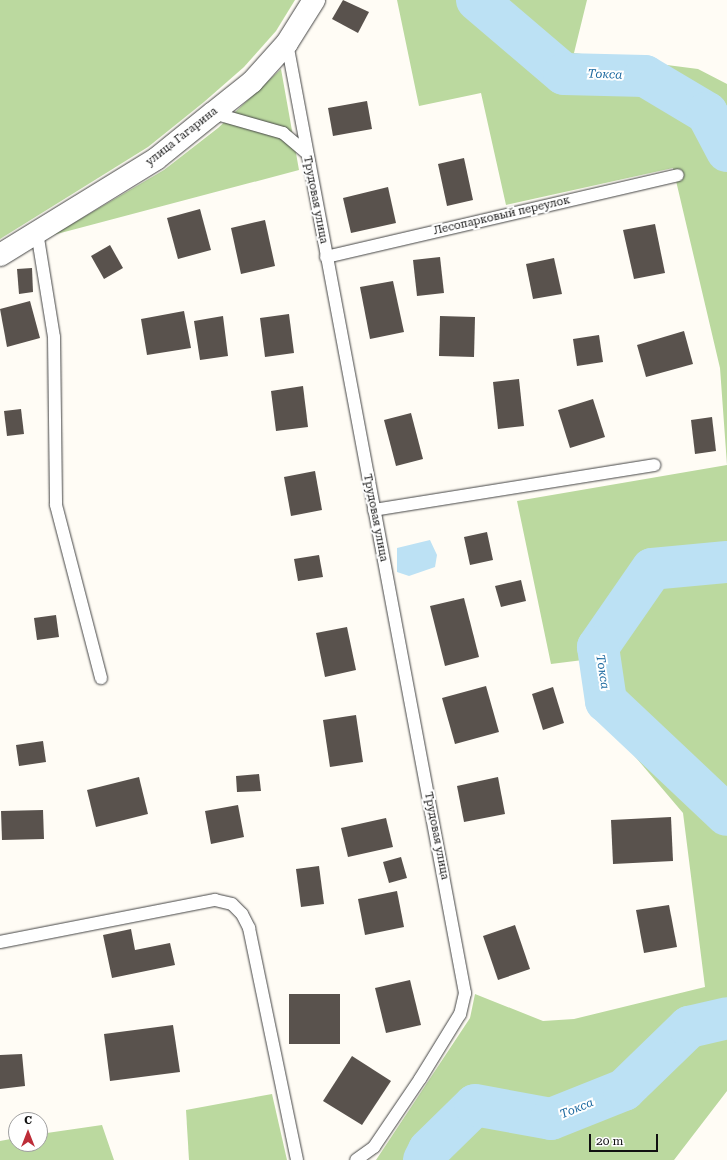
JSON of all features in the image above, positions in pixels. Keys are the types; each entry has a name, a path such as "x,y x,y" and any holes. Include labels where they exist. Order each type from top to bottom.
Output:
{"street":[{"name":"улица Гагарина","path":"0,255 156,159 252,82 287,43 314,0"}],"lane":[{"name":"Трудовая улица","path":"287,43 306,152 465,993 460,1014 420,1079 374,1147 356,1160"},
{"path":"213,113 283,133 306,152"},
{"name":"Лесопарковый переулок","path":"326,257 678,175"},
{"path":"36,232 54,337 56,505 101,678"},
{"path":"374,510 654,466"},
{"path":"0,942 215,900 232,904 242,914 248,928 297,1160"}],"green space":[{"path":"0,0 295,0 276,31 244,67 204,102 148,147 0,239"},
{"path":"397,0 587,0 574,53 698,69 727,84 727,465 720,368 673,168 506,205 481,93 419,106"},
{"path":"281,69 299,170 53,235 164,170 218,128"},
{"path":"727,465 727,1091 674,1160 376,1160 470,1018 475,994 543,1021 574,1019 705,987 683,813 598,713 583,660 551,664 517,501"},
{"path":"272,1094 287,1160 189,1160 186,1110"},
{"path":"102,1125 114,1160 0,1160 0,1141 8,1140 8,1152 48,1152 48,1133"}],"water":[{"path":"430,540 437,555 435,567 409,576 397,572 397,548"}],"building":[{"path":"343,0 369,12 358,33 332,19"},
{"path":"367,101 372,129 333,136 328,108"},
{"path":"464,158 473,200 447,206 438,164"},
{"path":"388,187 396,223 351,233 343,198"},
{"path":"200,209 211,250 178,259 167,218"},
{"path":"265,220 275,266 241,274 231,228"},
{"path":"655,224 665,273 634,279 623,230"},
{"path":"110,245 123,268 104,279 91,256"},
{"path":"440,257 444,293 417,296 413,260"},
{"path":"554,258 562,294 533,299 526,264"},
{"path":"32,268 33,292 19,294 17,269"},
{"path":"393,281 404,332 370,339 360,287"},
{"path":"30,301 40,338 7,347 0,309"},
{"path":"184,311 191,348 147,355 141,319"},
{"path":"289,314 294,353 265,357 260,318"},
{"path":"223,316 228,356 200,360 194,321"},
{"path":"440,316 475,317 474,357 439,356"},
{"path":"684,331 693,364 646,377 637,345"},
{"path":"599,335 603,362 577,366 573,339"},
{"path":"519,379 524,426 498,429 493,382"},
{"path":"303,386 308,427 276,431 271,391"},
{"path":"593,399 605,437 570,448 558,410"},
{"path":"21,409 24,434 7,436 4,411"},
{"path":"411,413 423,459 396,466 384,420"},
{"path":"712,417 716,451 695,454 691,420"},
{"path":"315,471 322,510 291,516 284,477"},
{"path":"487,532 493,560 470,565 464,537"},
{"path":"319,555 323,577 298,581 294,559"},
{"path":"521,580 526,601 501,607 495,586"},
{"path":"464,598 479,657 445,666 430,606"},
{"path":"56,615 59,637 37,640 34,618"},
{"path":"347,627 356,670 325,677 316,633"},
{"path":"486,686 499,732 455,744 442,698"},
{"path":"553,687 564,723 543,730 532,694"},
{"path":"356,715 363,762 330,767 323,720"},
{"path":"43,741 46,762 19,766 16,745"},
{"path":"259,774 261,791 237,792 236,776"},
{"path":"139,777 148,814 96,827 87,790"},
{"path":"498,777 505,814 464,822 457,786"},
{"path":"238,805 244,837 211,844 205,811"},
{"path":"43,810 44,839 2,840 1,811"},
{"path":"671,817 673,861 613,864 611,820"},
{"path":"386,818 393,847 348,857 341,828"},
{"path":"401,857 407,878 389,883 383,862"},
{"path":"319,866 324,904 301,907 296,869"},
{"path":"397,891 404,927 365,935 358,899"},
{"path":"669,905 677,947 644,953 636,910"},
{"path":"515,925 530,969 498,980 483,936"},
{"path":"131,929 135,950 170,943 175,965 112,978 103,935"},
{"path":"410,980 421,1025 386,1033 375,988"},
{"path":"289,994 340,994 340,1044 289,1044"},
{"path":"173,1025 180,1072 110,1081 104,1034"},
{"path":"22,1054 25,1086 0,1089 0,1055"},
{"path":"352,1056 391,1081 362,1125 323,1101"}],"waterway":[{"name":"Токса","path":"477,0 564,74 645,76 707,113 727,151"},
{"name":"Токса","path":"727,562 652,569 598,647 606,701 727,815"},
{"name":"Токса","path":"424,1160 429,1150 475,1105 551,1119 624,1090 689,1027 727,1018"}]}
